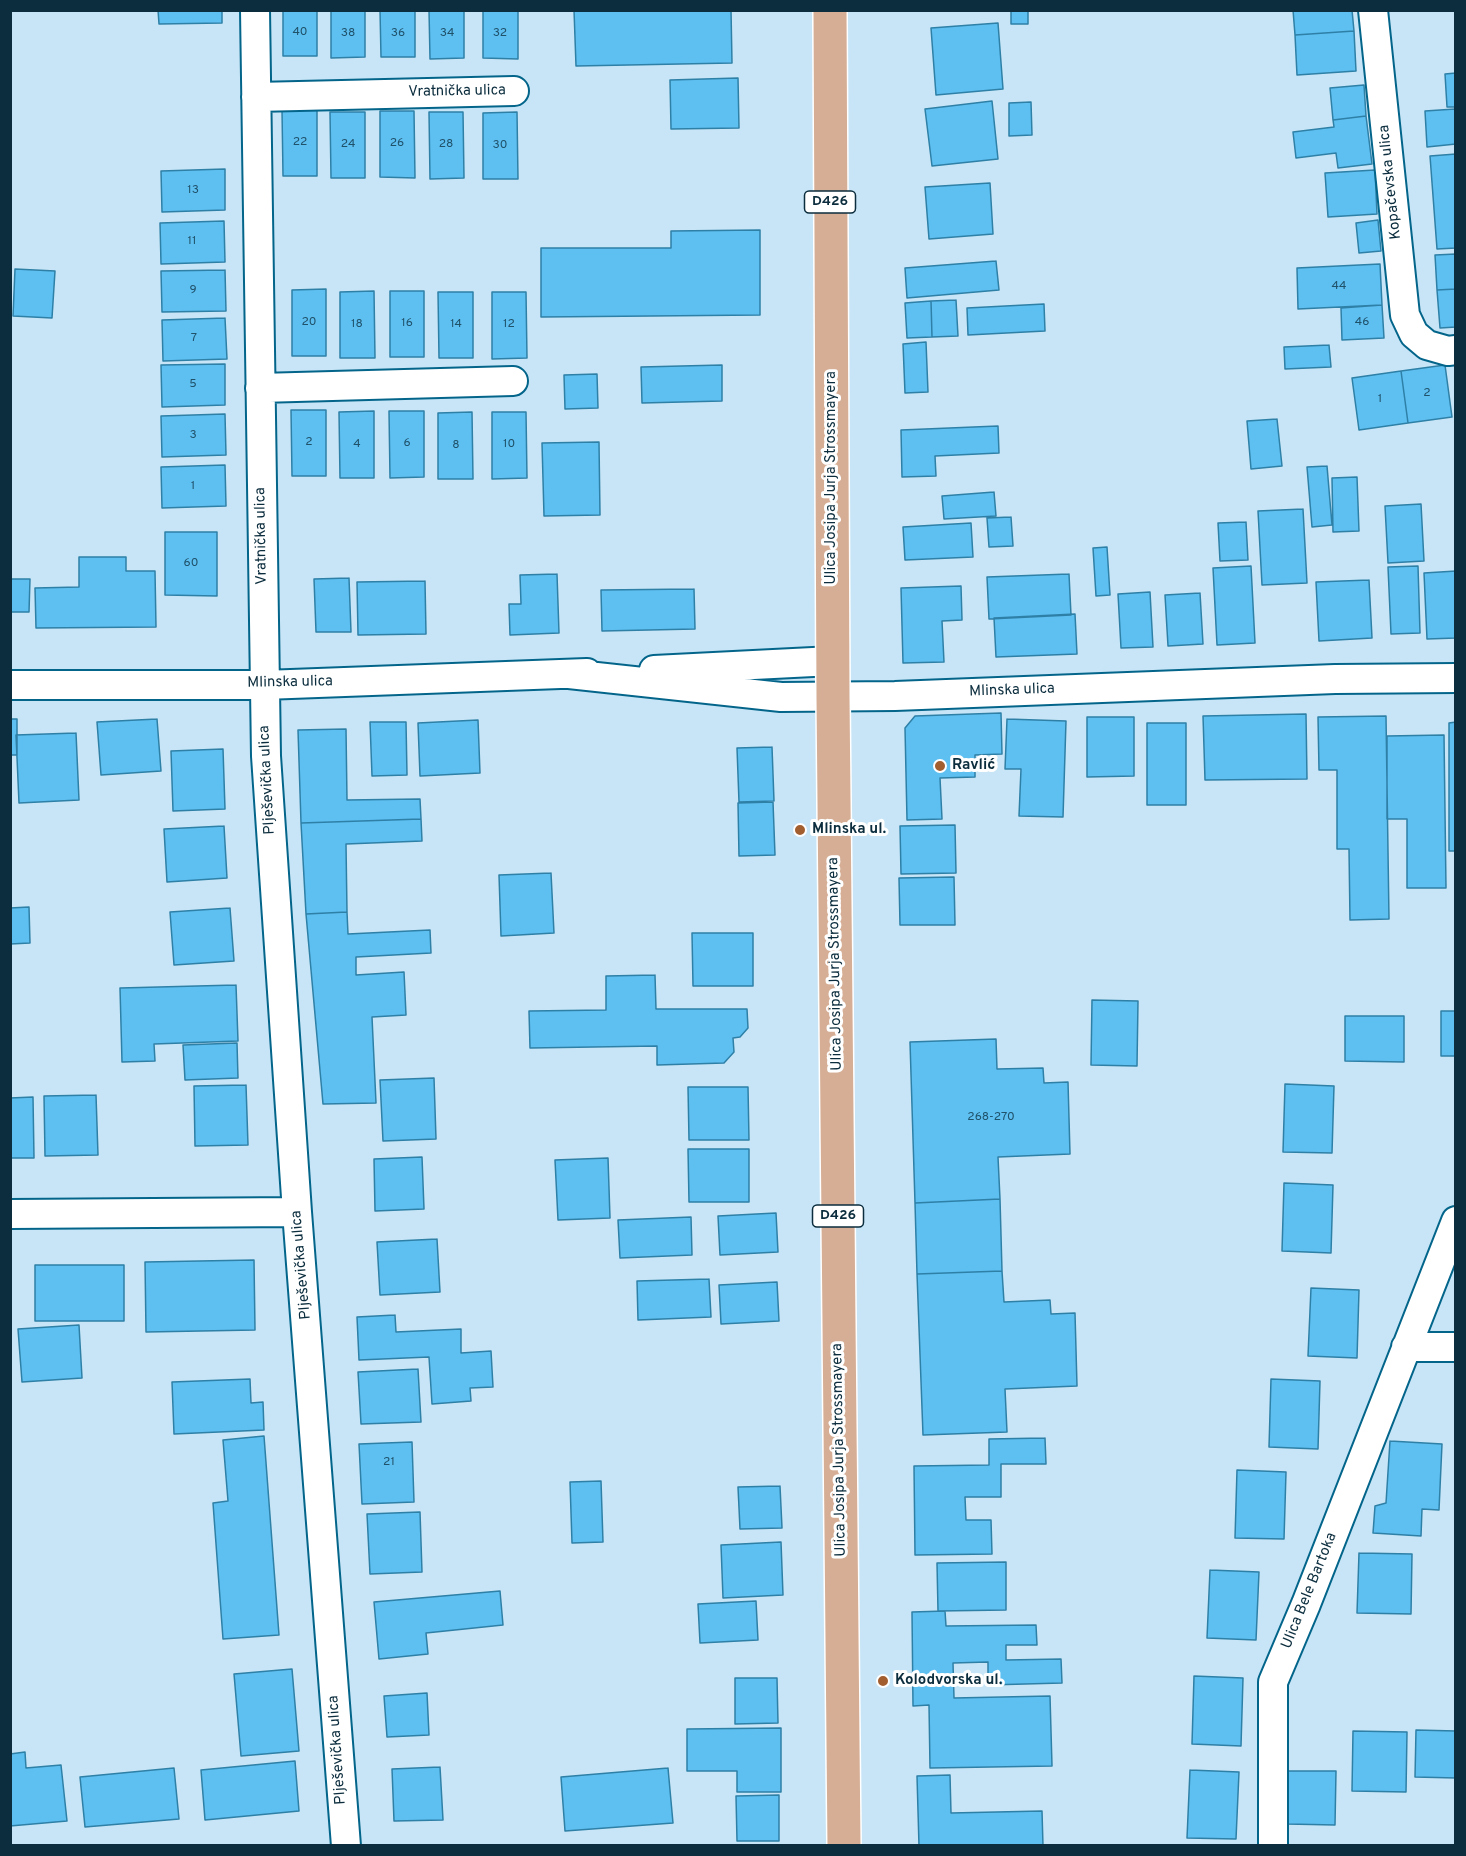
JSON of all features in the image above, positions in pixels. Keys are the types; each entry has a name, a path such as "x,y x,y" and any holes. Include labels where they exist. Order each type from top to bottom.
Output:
{"main road":[{"name":"Ulica Josipa Jurja Strossmayera","path":"830,10 833,661 844,1845"}],"street":[{"name":"Vratnička ulica","path":"255,10 264,685"},
{"name":"Kopačevska ulica","path":"1373,10 1405,315 1414,334 1427,345 1448,351 1455,350"},
{"name":"Vratnička ulica","path":"256,97 514,91"},
{"path":"260,388 513,381"},
{"name":"Mlinska ulica","path":"10,685 264,685 569,674 833,661"},
{"name":"Mlinska ulica","path":"569,674 781,697 1335,679 1455,678"},
{"name":"Plješevička ulica","path":"264,685 266,756 297,1212 346,1845"},
{"path":"10,1214 297,1212"},
{"name":"Ulica Bele Bartoka","path":"1273,1845 1273,1682 1306,1604 1455,1221"},
{"path":"1406,1347 1455,1347"}],"building":[{"path":"158,10 222,10 222,23 159,24"},
{"path":"283,10 317,10 317,56 283,56"},
{"path":"331,10 365,10 365,57 331,58"},
{"path":"380,10 415,10 415,57 381,57"},
{"path":"429,10 464,10 464,58 430,59"},
{"path":"483,10 518,10 518,59 483,58"},
{"path":"574,10 731,10 732,63 576,66"},
{"path":"1011,10 1028,10 1028,24 1011,24"},
{"path":"1293,10 1352,10 1354,31 1295,35"},
{"path":"998,23 1003,89 936,95 931,28"},
{"path":"1354,31 1356,71 1297,75 1295,35"},
{"path":"1456,73 1456,107 1447,107 1445,74"},
{"path":"738,78 739,128 671,129 670,80"},
{"path":"1364,85 1366,116 1333,120 1330,88"},
{"path":"992,101 998,159 932,166 925,109"},
{"path":"1031,102 1032,135 1009,136 1009,103"},
{"path":"1455,109 1456,144 1427,147 1425,111"},
{"path":"282,110 317,110 317,176 283,176"},
{"path":"380,111 414,111 415,178 380,177"},
{"path":"330,112 365,112 365,178 331,178"},
{"path":"429,112 463,112 464,178 430,179"},
{"path":"517,112 518,179 483,179 483,113"},
{"path":"1366,116 1372,164 1338,168 1336,153 1296,158 1293,132 1334,127 1333,120"},
{"path":"1456,154 1456,248 1437,249 1430,156"},
{"path":"225,169 225,210 162,212 161,171"},
{"path":"1375,170 1377,214 1328,217 1325,173"},
{"path":"990,183 993,234 929,239 925,187"},
{"path":"1378,220 1381,251 1359,253 1356,223"},
{"path":"224,221 225,262 161,264 160,223"},
{"path":"760,230 760,315 541,317 541,248 671,248 671,231"},
{"path":"1456,254 1456,289 1437,290 1435,255"},
{"path":"996,261 999,290 907,298 905,268"},
{"path":"1380,264 1382,305 1298,309 1297,268"},
{"path":"15,269 55,271 52,318 13,316"},
{"path":"225,270 226,311 162,312 161,271"},
{"path":"326,289 326,356 292,356 292,290"},
{"path":"1456,289 1456,327 1440,328 1437,290"},
{"path":"374,291 375,358 340,358 340,292"},
{"path":"390,291 424,291 424,357 390,357"},
{"path":"438,292 473,292 473,358 439,358"},
{"path":"492,292 526,292 527,358 492,359"},
{"path":"956,300 958,336 932,337 931,301"},
{"path":"931,301 932,337 907,338 905,303"},
{"path":"1044,304 1045,331 968,335 967,308"},
{"path":"1382,305 1384,338 1342,340 1341,308"},
{"path":"225,318 227,359 163,361 162,320"},
{"path":"926,342 928,392 905,393 903,344"},
{"path":"1329,345 1331,367 1285,369 1284,347"},
{"path":"225,364 225,405 162,407 161,365"},
{"path":"722,365 722,401 642,403 641,367"},
{"path":"1445,365 1452,417 1408,423 1401,371"},
{"path":"1401,371 1408,423 1359,430 1352,378"},
{"path":"597,374 598,408 565,409 564,375"},
{"path":"291,410 326,410 326,476 292,476"},
{"path":"374,411 374,478 340,478 339,412"},
{"path":"389,411 424,411 424,477 390,478"},
{"path":"472,412 473,479 438,479 438,413"},
{"path":"492,412 526,412 527,478 492,479"},
{"path":"225,414 226,455 162,457 161,416"},
{"path":"1277,419 1282,466 1251,469 1247,421"},
{"path":"998,426 999,453 935,456 936,476 902,477 901,430"},
{"path":"599,442 600,515 544,516 542,443"},
{"path":"225,465 226,506 162,508 161,467"},
{"path":"1327,466 1332,525 1312,527 1307,467"},
{"path":"1357,477 1359,531 1333,532 1332,478"},
{"path":"994,492 996,516 944,519 942,496"},
{"path":"1421,504 1424,561 1388,563 1385,506"},
{"path":"1303,509 1307,583 1262,585 1258,511"},
{"path":"1011,517 1013,546 989,547 987,518"},
{"path":"1246,522 1248,560 1220,561 1218,523"},
{"path":"971,523 973,557 905,560 903,527"},
{"path":"165,532 217,532 217,596 165,595"},
{"path":"1107,547 1110,595 1096,596 1093,548"},
{"path":"79,557 126,557 126,571 155,571 156,627 36,628 35,588 79,587"},
{"path":"1251,566 1255,643 1217,645 1213,568"},
{"path":"1418,566 1420,633 1391,634 1388,567"},
{"path":"1456,571 1456,638 1427,639 1424,573"},
{"path":"557,574 559,633 510,635 509,604 521,604 520,575"},
{"path":"1069,574 1071,615 989,619 987,577"},
{"path":"349,578 351,632 316,632 314,579"},
{"path":"10,579 30,579 29,612 10,612"},
{"path":"1369,580 1372,638 1319,641 1316,582"},
{"path":"425,581 426,634 358,635 357,582"},
{"path":"961,586 962,620 942,621 944,662 903,663 901,588"},
{"path":"694,589 695,629 602,631 601,590"},
{"path":"1150,592 1153,647 1121,648 1118,594"},
{"path":"1200,593 1203,644 1168,646 1165,595"},
{"path":"1075,614 1077,654 996,657 994,618"},
{"name":"Ravlić","path":"1001,713 1002,754 975,755 975,777 940,778 942,819 907,820 905,728 915,716"},
{"path":"1306,714 1307,779 1205,780 1203,716"},
{"path":"1386,716 1389,919 1350,920 1349,849 1337,849 1337,770 1319,770 1318,717"},
{"path":"1087,717 1134,717 1134,776 1087,777"},
{"path":"10,719 17,719 17,755 10,755"},
{"path":"157,719 161,771 101,775 97,722"},
{"path":"1007,719 1066,721 1063,817 1019,816 1021,769 1005,769"},
{"path":"478,720 480,773 420,776 418,723"},
{"path":"370,722 406,722 407,775 372,776"},
{"path":"1456,722 1456,851 1449,851 1449,723"},
{"path":"1147,723 1186,723 1186,805 1147,805"},
{"path":"346,729 347,800 420,799 421,819 301,823 298,730"},
{"path":"76,733 79,800 19,803 16,735"},
{"path":"1444,735 1446,888 1407,888 1407,819 1387,819 1387,736"},
{"path":"772,747 774,801 739,802 737,748"},
{"path":"223,749 225,809 173,811 171,751"},
{"path":"773,802 775,855 739,856 738,803"},
{"path":"421,819 422,841 346,844 347,912 306,914 301,823"},
{"path":"955,825 956,873 901,874 900,826"},
{"path":"224,826 227,878 167,882 164,829"},
{"path":"551,873 554,933 501,936 499,875"},
{"path":"954,877 955,925 900,925 899,878"},
{"path":"29,907 30,943 10,944 10,908"},
{"path":"230,908 234,961 174,965 170,912"},
{"path":"347,912 348,934 430,930 431,953 356,957 356,975 404,972 406,1015 372,1017 376,1103 323,1104 306,914"},
{"path":"692,933 753,933 753,986 693,986"},
{"path":"655,975 656,1009 747,1009 748,1028 740,1037 733,1038 734,1052 724,1063 657,1065 657,1046 530,1048 529,1011 606,1010 606,976"},
{"path":"236,985 238,1041 154,1044 155,1061 122,1062 120,988"},
{"path":"1092,1000 1138,1001 1137,1066 1091,1065"},
{"path":"1441,1011 1456,1011 1456,1056 1441,1056"},
{"path":"1345,1016 1404,1016 1404,1062 1345,1061"},
{"path":"996,1039 997,1069 1043,1068 1044,1083 1068,1082 1070,1154 998,1157 1000,1199 915,1203 910,1042"},
{"path":"237,1043 238,1078 185,1080 183,1045"},
{"path":"434,1078 436,1139 383,1141 380,1080"},
{"path":"1285,1084 1334,1086 1332,1153 1283,1152"},
{"path":"246,1085 248,1145 195,1146 194,1086"},
{"path":"688,1087 748,1087 749,1140 689,1140"},
{"path":"96,1095 98,1155 45,1156 44,1096"},
{"path":"33,1097 34,1158 10,1158 10,1098"},
{"path":"688,1149 749,1149 749,1202 689,1202"},
{"path":"422,1157 424,1209 375,1211 374,1159"},
{"path":"608,1158 610,1218 558,1220 555,1160"},
{"path":"1284,1183 1333,1185 1331,1253 1282,1251"},
{"path":"1000,1199 1002,1271 917,1274 915,1203"},
{"path":"776,1213 778,1252 720,1255 718,1216"},
{"path":"691,1217 692,1255 620,1258 618,1220"},
{"path":"437,1239 440,1292 380,1295 377,1242"},
{"path":"254,1260 255,1330 146,1332 145,1262"},
{"path":"35,1265 124,1265 124,1321 35,1321"},
{"path":"1002,1271 1004,1302 1050,1300 1051,1314 1075,1313 1077,1386 1005,1389 1007,1432 923,1435 917,1274"},
{"path":"709,1279 711,1317 638,1320 637,1281"},
{"path":"777,1282 779,1321 721,1324 719,1285"},
{"path":"1311,1288 1359,1290 1357,1358 1308,1356"},
{"path":"395,1315 396,1332 461,1329 461,1353 491,1351 493,1387 470,1388 471,1401 432,1404 429,1357 359,1360 357,1317"},
{"path":"79,1325 82,1378 22,1382 18,1329"},
{"path":"418,1369 421,1422 361,1424 358,1372"},
{"path":"250,1379 251,1403 263,1402 264,1430 174,1434 172,1382"},
{"path":"1271,1379 1320,1381 1318,1449 1269,1447"},
{"path":"264,1436 279,1635 223,1639 213,1503 228,1501 223,1440"},
{"path":"1045,1438 1046,1464 1001,1464 1001,1497 965,1497 966,1520 991,1520 992,1554 915,1555 914,1466 989,1465 989,1439"},
{"path":"1390,1441 1442,1444 1439,1510 1422,1509 1421,1536 1373,1533 1375,1506 1386,1503"},
{"path":"412,1442 414,1502 362,1504 359,1444"},
{"path":"1237,1470 1286,1472 1284,1539 1235,1538"},
{"path":"601,1481 603,1542 572,1543 570,1482"},
{"path":"780,1486 782,1528 740,1529 738,1487"},
{"path":"420,1512 422,1572 370,1574 367,1514"},
{"path":"781,1542 783,1595 723,1598 721,1545"},
{"path":"1359,1553 1412,1554 1411,1614 1357,1613"},
{"path":"1006,1562 1006,1610 938,1611 937,1563"},
{"path":"1210,1570 1259,1572 1256,1640 1207,1638"},
{"path":"500,1591 503,1625 426,1633 428,1654 379,1659 374,1602"},
{"path":"756,1601 758,1640 700,1643 698,1604"},
{"path":"945,1611 946,1626 1036,1625 1037,1645 1006,1645 1006,1660 1061,1659 1062,1683 988,1685 988,1662 953,1663 954,1698 1050,1696 1052,1766 930,1768 929,1705 913,1706 912,1612"},
{"path":"292,1669 299,1751 241,1756 234,1674"},
{"path":"1194,1676 1243,1678 1241,1746 1192,1744"},
{"path":"735,1678 777,1678 778,1723 735,1724"},
{"path":"427,1693 429,1735 387,1737 384,1696"},
{"path":"781,1728 781,1792 737,1792 737,1771 687,1771 687,1729"},
{"path":"1416,1730 1456,1731 1456,1778 1415,1777"},
{"path":"1353,1731 1407,1732 1406,1792 1352,1791"},
{"path":"25,1752 26,1768 61,1765 67,1821 10,1826 10,1754"},
{"path":"295,1761 299,1811 205,1820 201,1770"},
{"path":"440,1767 443,1820 394,1821 392,1769"},
{"path":"174,1768 179,1819 85,1827 80,1777"},
{"path":"668,1768 673,1823 565,1831 561,1777"},
{"path":"1190,1770 1239,1772 1236,1839 1187,1838"},
{"path":"1287,1771 1336,1771 1335,1825 1287,1824"},
{"path":"950,1775 951,1813 1042,1811 1043,1846 919,1846 917,1776"},
{"path":"779,1795 779,1841 737,1841 736,1796"}],"place":[{"name":"Ravlić","path":"940,766"},
{"name":"Mlinska ul.","path":"800,830"},
{"name":"Kolodvorska ul.","path":"883,1681"}]}
